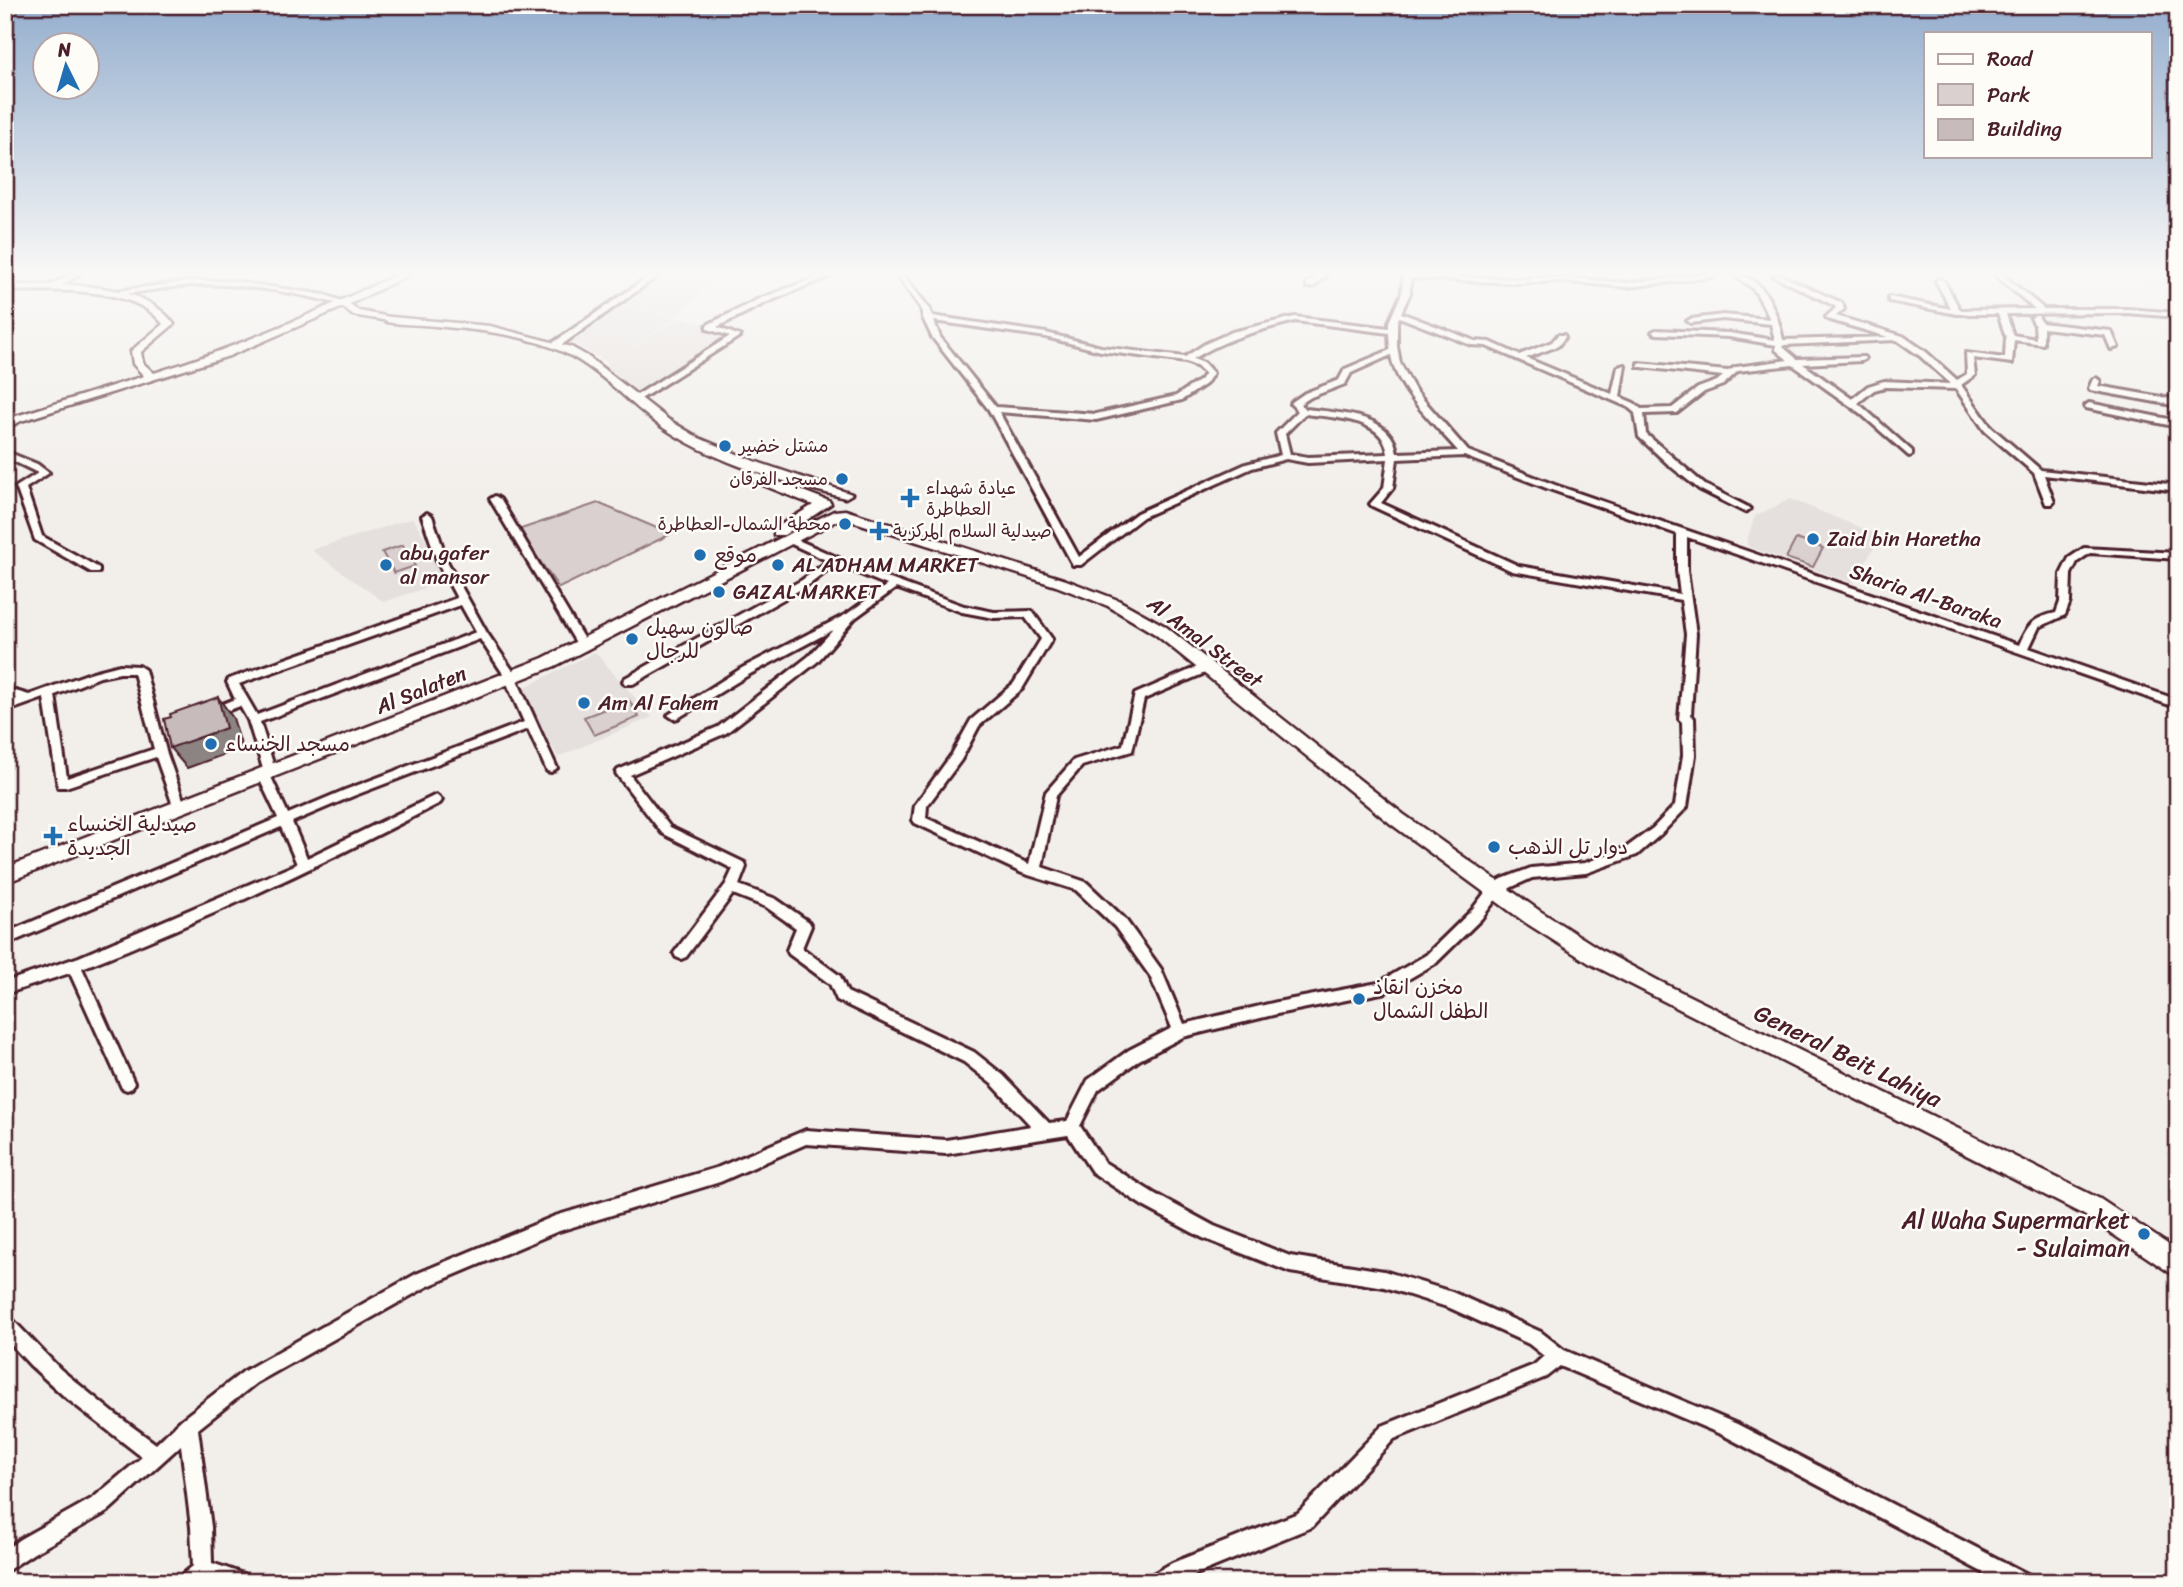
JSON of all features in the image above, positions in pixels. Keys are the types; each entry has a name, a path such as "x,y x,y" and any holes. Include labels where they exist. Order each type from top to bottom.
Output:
{"main road":[{"name":"Al Amal Street","path":"551,349 572,361 634,414 666,436 730,466 824,504 825,510 895,527 1095,595 1160,630 1397,819 1495,890"},
{"path":"567,349 582,357 632,400 677,431 725,455 855,496 860,502 856,509 842,514"},
{"name":"Al Salaten","path":"581,642 824,504 833,495 845,494"},
{"name":"Al Salaten","path":"5,864 267,770 508,675 842,514"},
{"name":"Al Salaten","path":"5,876 178,803"},
{"name":"General Beit Lahiya","path":"1495,890 1575,944 1652,987 2092,1207 2131,1230 2178,1266"}],"street":[{"path":"138,349 136,351 138,364 153,378"},
{"path":"5,426 17,419 153,378 236,349"},
{"path":"632,400 715,349"},
{"path":"945,349 993,410 1077,563 1140,515 1249,466 1286,456 1308,460 1465,453"},
{"path":"993,410 1096,417 1179,398 1203,383 1209,373 1202,365 1187,360 1101,349"},
{"path":"1187,360 1203,349"},
{"path":"1496,349 1616,397 1639,412 1674,411 1701,390 1712,388 1736,369 1795,362 1861,359"},
{"path":"1520,358 1542,349"},
{"path":"1780,349 1853,403 1909,453"},
{"path":"1916,349 1957,386 1988,429 2038,472 2049,502"},
{"path":"1853,403 1871,388 1884,384 1957,386 1970,375 1969,355 2009,361 2009,349"},
{"path":"1465,453 1411,391 1396,363 1394,351 1348,371 1342,382 1308,395 1295,404 1303,411 1374,424 1387,434 1395,456 1390,489 1374,504 1516,569 1686,598"},
{"path":"1640,365 1730,374"},
{"path":"1616,397 1622,367"},
{"path":"2096,381 2093,388 2178,403"},
{"path":"2089,407 2178,424"},
{"path":"1286,456 1280,433 1303,411"},
{"path":"1639,412 1642,435 1672,463 1702,487 1745,509"},
{"name":"Sharia Al-Baraka","path":"1465,453 1552,487 2178,704"},
{"path":"5,454 44,473 21,487 38,538 95,570"},
{"path":"2038,472 2178,488"},
{"path":"495,499 550,595 581,642"},
{"path":"426,516 443,563 508,675 551,768"},
{"path":"1072,1127 1093,1085 1134,1055 1180,1031 1277,1008 1381,988 1431,960 1476,915 1495,890 1531,873 1586,868 1632,851 1647,841 1681,807 1689,755 1688,718 1685,719 1691,634 1682,571 1682,531"},
{"path":"788,539 962,609 994,615 1028,613 1047,639 1017,686 975,723 957,757 921,805 919,820 1003,859 1082,886 1121,923 1156,973 1180,1031"},
{"path":"2024,650 2032,627 2039,620 2060,615 2065,602 2066,574 2073,561 2088,550 2178,556"},
{"path":"629,681 807,582 835,560"},
{"path":"674,715 746,671 851,616 895,584"},
{"path":"304,866 267,770 254,720 233,682 463,600"},
{"path":"681,953 731,887 740,867 666,830 622,773 722,730 813,659 851,616"},
{"path":"254,720 482,634"},
{"path":"1035,870 1050,795 1078,763 1128,748 1139,696 1208,667"},
{"path":"54,691 117,670 136,669 142,673 160,751 178,803"},
{"path":"5,692 29,699"},
{"path":"5,708 49,692 62,784 160,751"},
{"path":"193,719 242,701"},
{"path":"5,939 286,820 530,724"},
{"path":"156,733 168,729"},
{"path":"5,988 74,965 254,890 347,847 436,800"},
{"path":"731,887 771,903 804,926 794,950 835,980 842,996 969,1057 998,1080 1046,1131"},
{"path":"74,965 127,1083"},
{"path":"5,1562 27,1546 100,1505 188,1425 250,1377 422,1280 555,1224 720,1174 806,1137 946,1147 1072,1127"},
{"path":"1072,1127 1098,1167 1149,1200 1209,1232 1290,1264 1384,1279 1452,1300 1535,1338 1558,1356 1731,1430 2022,1582"},
{"path":"5,1324 24,1348 71,1391 146,1449 159,1454"},
{"path":"1158,1582 1179,1570 1306,1520 1388,1432 1539,1371 1558,1356"},
{"path":"188,1425 201,1527 196,1576 239,1582"}],"shaded area":[{"path":"584,349 630,349 623,354 631,349 710,349 637,395 604,367 609,363"},
{"name":"Zaid bin Haretha","path":"1790,499 1881,536 1853,583 1749,547 1746,543 1755,516"},
{"name":"abu gafer al mansor","path":"413,518 449,580 384,602 311,550"},
{"name":"Am Al Fahem","path":"595,652 652,717 558,757 521,689"}],"green space":[{"path":"598,503 671,534 559,588 518,530"},
{"path":"1796,539 1823,548 1813,567 1786,558"},
{"path":"403,545 415,566 394,573 382,552"},
{"path":"629,700 639,717 594,735 584,717"}],"building":[{"path":"218,697 226,728 170,748 164,719 171,717 170,714"}],"place":[{"name":"مشتل خضير","path":"725,446"},
{"name":"مسجد الفرقان","path":"842,479"},
{"name":"عيادة شهداء العطاطرة","path":"910,498"},
{"name":"محطة الشمال-العطاطرة","path":"845,524"},
{"name":"صيدلية السلام المركزية","path":"879,531"},
{"name":"Zaid bin Haretha","path":"1813,539"},
{"name":"موقع","path":"700,555"},
{"name":"abu gafer al mansor","path":"386,565"},
{"name":"AL ADHAM MARKET","path":"778,565"},
{"name":"GAZAL MARKET","path":"719,592"},
{"name":"صالون سهيل للرجال","path":"632,639"},
{"name":"Am Al Fahem","path":"584,703"},
{"name":"مسجد الخنساء","path":"211,744"},
{"name":"صيدلية الخنساء الجديدة","path":"53,836"},
{"name":"دوار تل الذهب","path":"1494,847"},
{"name":"مخزن انقاذ الطفل الشمال","path":"1359,999"},
{"name":"Al Waha Supermarket - Sulaiman","path":"2144,1234"}]}
